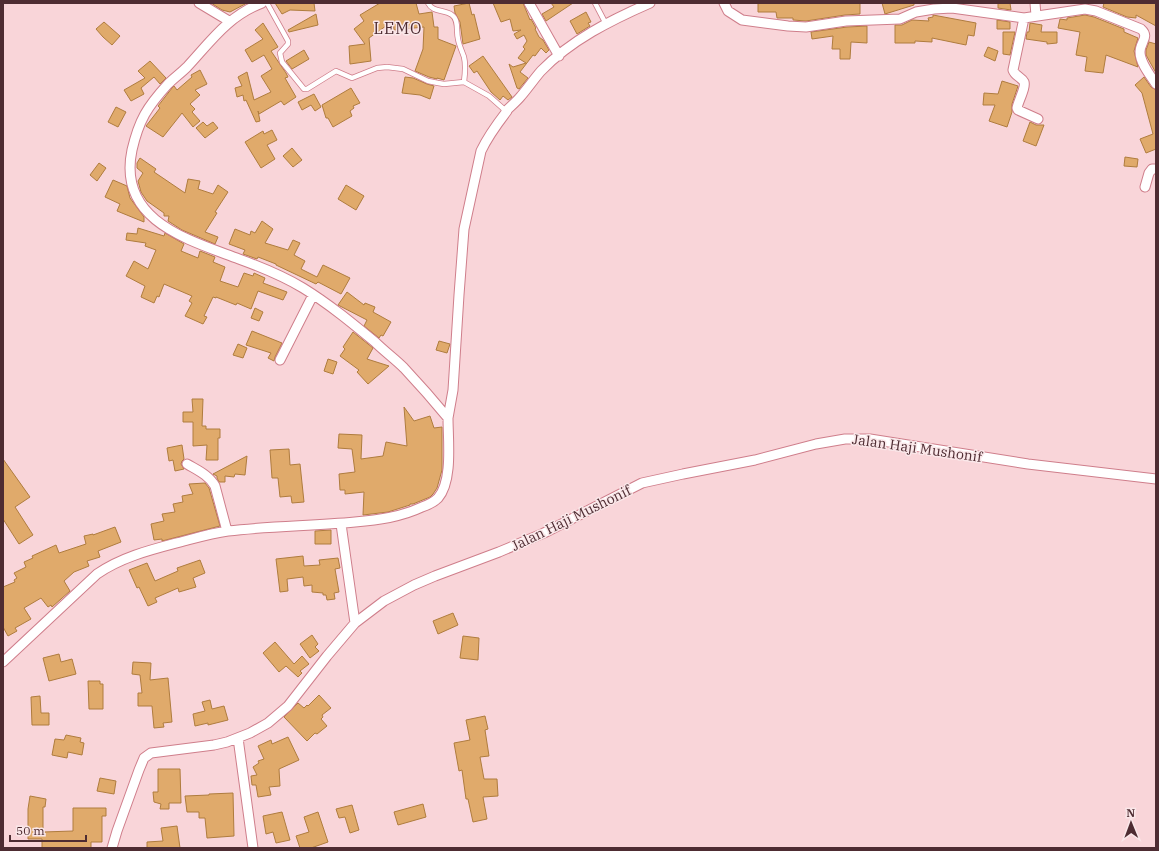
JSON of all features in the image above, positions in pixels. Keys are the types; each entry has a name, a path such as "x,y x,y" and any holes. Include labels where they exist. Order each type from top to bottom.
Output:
{"street":[{"path":"199,3 229,21"},
{"path":"262,3 242,12 229,21 148,107 137,130 131,158 130,172 132,184 137,197 143,208 164,228 195,243 259,267 314,295 352,323 404,368 448,418"},
{"path":"529,3 559,56"},
{"path":"3,662 97,574 110,565 131,557 227,531 341,524 378,520 415,510 438,498 447,480 448,418 454,390 459,295 466,216 481,151 493,129 506,111 521,96 541,71 593,31 650,3"},
{"path":"724,3 728,11 742,20 806,27 846,21 900,19 916,12 961,6 1024,18 1074,9 1098,7 1145,32 1146,38 1142,45 1140,55 1156,84"},
{"path":"1035,3 1036,16"},
{"path":"1024,18 1013,70 1014,74 1024,82 1017,108 1018,110 1038,119"},
{"path":"1145,187 1149,173 1152,169 1156,169"},
{"path":"280,360 314,295"},
{"name":"Jalan Haji Mushonif","path":"112,848 129,796 144,758 151,753 197,748 221,743 250,733 268,723 288,706 355,623 384,602 414,585 544,533 642,483 755,460 829,441 844,439 870,439 1028,464 1156,479"},
{"path":"187,464 212,480 227,531"},
{"path":"341,524 355,623"},
{"path":"238,738 253,848"}],"lane":[{"path":"267,3 288,41 288,44 281,50 280,53 282,62 304,88 307,89 336,71 352,78 377,68 387,67 403,69 438,84 464,82 489,96 506,111"},
{"path":"428,3 434,10 451,14 455,17 457,24 457,37 464,56 464,82"},
{"path":"595,3 606,24"}],"building":[{"path":"211,3 247,3 230,12 222,10"},
{"path":"275,3 314,3 315,11 290,10 282,14"},
{"path":"380,3 416,3 419,14 432,12 434,27 438,27 438,39 456,46 444,80 429,77 415,71 423,49 424,27 394,30 393,21 369,38 371,61 350,64 349,46 365,44 354,29 364,21 360,15"},
{"path":"469,3 472,15 474,14 480,39 463,44 460,22 455,13 454,6"},
{"path":"493,3 523,3 539,37 543,40 549,50 546,53 541,48 535,56 533,55 520,72 528,78 519,89 517,88 509,64 513,67 526,63 518,58 525,49 523,47 527,41 524,35 517,39 514,34 521,30 513,31 510,19 501,22"},
{"path":"551,3 573,3 546,21 542,14 554,7"},
{"path":"758,3 860,3 860,14 806,21 793,20 793,18 777,18 776,12 758,12"},
{"path":"882,3 914,3 914,5 885,14"},
{"path":"998,3 1010,3 1011,10 998,8"},
{"path":"1104,3 1156,3 1156,26 1136,15 1136,18 1127,17 1103,7"},
{"path":"586,12 591,22 588,23 590,26 577,34 570,21"},
{"path":"316,14 318,25 289,32 288,30"},
{"path":"933,15 976,23 974,36 968,35 966,45 932,38 932,42 915,41 915,43 895,43 895,25 902,25 912,20 929,21 928,18 933,17"},
{"path":"1085,15 1124,29 1124,32 1138,38 1134,51 1138,67 1106,55 1103,73 1085,71 1087,57 1076,55 1080,32 1058,28 1060,19 1067,20 1067,18"},
{"path":"997,20 1010,22 1010,29 997,29"},
{"path":"104,22 120,36 112,45 96,29"},
{"path":"263,23 278,47 271,51 286,73 288,77 285,78 296,97 284,105 281,101 259,114 258,111 260,121 256,122 246,100 244,101 243,95 237,97 235,88 242,86 238,77 247,72 254,100 271,92 261,76 272,69 264,55 252,62 245,50 263,39 255,30"},
{"path":"1030,23 1042,25 1041,32 1057,32 1057,43 1047,44 1047,42 1026,39 1027,32 1029,32"},
{"path":"867,26 867,43 851,42 850,59 840,59 840,49 832,49 833,36 812,39 811,32"},
{"path":"1003,32 1015,32 1010,55 1003,54"},
{"path":"1149,42 1156,44 1156,73 1146,55"},
{"path":"988,47 998,51 995,61 984,56"},
{"path":"304,50 309,59 292,69 286,61"},
{"path":"483,56 512,97 508,100 503,96 500,100 491,92 477,71 474,73 469,66"},
{"path":"150,61 166,78 160,84 154,77 141,88 144,94 131,101 124,90 145,78 138,71"},
{"path":"200,70 207,84 195,90 200,95 190,104 195,109 192,112 200,121 193,127 182,113 163,137 146,126 160,108 158,106 172,88 174,86 177,90 192,77 191,75"},
{"path":"405,77 413,78 434,86 430,99 420,95 402,93"},
{"path":"1144,77 1151,87 1156,90 1156,149 1146,153 1140,139 1153,134 1142,93 1135,85"},
{"path":"1002,81 1018,86 1007,127 989,121 995,105 983,105 984,93 998,94"},
{"path":"351,88 360,103 353,106 354,108 350,111 352,116 333,127 328,118 326,118 322,105"},
{"path":"314,94 321,107 315,111 311,105 302,110 298,102"},
{"path":"116,107 126,112 118,127 108,122"},
{"path":"203,122 207,126 213,122 218,128 205,138 196,128"},
{"path":"1030,122 1036,125 1044,125 1036,146 1023,141"},
{"path":"272,130 277,140 267,145 275,159 261,168 245,142 263,131 264,134"},
{"path":"292,148 302,160 293,167 283,156"},
{"path":"1125,157 1138,159 1137,167 1124,166"},
{"path":"140,158 156,169 154,172 185,193 188,179 200,181 198,189 213,194 218,185 228,192 215,212 217,213 205,232 218,237 215,244 182,230 168,221 169,216 164,216 164,213 147,201 141,192 138,181 143,173 137,168 137,163"},
{"path":"99,163 106,168 97,181 90,175"},
{"path":"113,180 127,186 130,198 144,217 144,222 117,211 120,204 105,197"},
{"path":"346,185 364,196 356,210 338,199"},
{"path":"262,221 273,229 265,243 288,250 293,240 300,243 294,255 305,261 301,269 317,277 323,265 350,278 341,294 318,282 316,284 276,264 258,257 257,259 243,254 245,250 229,244 235,229 250,235 251,231 255,233"},
{"path":"138,228 164,236 165,233 184,244 181,251 198,258 200,251 215,257 213,262 225,267 220,281 238,287 244,273 253,276 254,273 265,278 263,283 287,292 283,300 258,291 251,309 237,303 236,305 213,297 204,316 207,317 203,324 185,316 192,303 189,301 192,296 164,284 159,297 157,296 154,303 141,297 145,286 126,276 134,261 148,269 156,250 145,246 146,243 126,240 127,233 137,234"},
{"path":"347,292 364,305 365,303 375,307 373,312 391,322 383,336 381,335 379,338 364,326 367,320 338,305"},
{"path":"255,308 263,312 259,321 251,318"},
{"path":"252,331 282,343 274,361 268,358 271,353 246,345"},
{"path":"353,332 373,348 367,359 389,366 368,384 357,372 359,370 340,356 345,349 343,347"},
{"path":"439,341 450,344 447,353 436,350"},
{"path":"238,344 247,348 243,358 233,355"},
{"path":"328,359 337,362 333,374 324,371"},
{"path":"192,399 203,399 202,426 206,426 206,429 220,429 220,438 218,438 218,460 206,460 207,445 193,446 193,422 183,422 183,412 193,412"},
{"path":"404,407 414,421 430,416 434,428 442,427 442,470 437,488 430,497 413,504 388,512 363,515 364,492 345,494 345,490 340,490 339,474 355,472 352,449 338,448 339,434 362,435 361,459 383,456 386,442 407,446"},
{"path":"182,445 184,459 181,464 184,469 175,471 173,460 169,461 167,448"},
{"path":"289,449 290,465 300,464 304,502 292,503 291,496 280,497 278,478 272,478 270,450"},
{"path":"247,456 245,475 235,474 234,477 225,476 225,482 219,482 217,476 213,474"},
{"path":"3,459 30,497 15,507 33,535 19,544 3,519"},
{"path":"205,483 209,488 220,526 162,541 162,539 154,540 151,524 164,521 162,514 175,512 173,504 183,502 182,496 193,494 189,484"},
{"path":"115,527 121,542 98,551 100,557 87,561 89,566 74,572 64,581 70,591 52,607 51,605 48,607 41,598 24,608 31,619 15,628 17,631 8,636 3,627 3,587 15,582 14,580 17,578 14,573 26,567 24,562 33,558 32,556 56,545 59,553 86,544 84,536 93,535"},
{"path":"331,530 331,544 315,544 315,531"},
{"path":"303,556 304,566 320,565 319,560 338,558 340,568 335,569 339,592 334,593 335,599 327,600 326,595 323,595 323,593 312,592 312,585 304,586 303,577 287,579 288,591 280,592 276,559"},
{"path":"200,560 205,573 193,578 196,587 179,592 178,588 155,598 157,602 148,606 139,587 137,588 129,570 147,563 155,581 178,571 177,568"},
{"path":"453,613 458,625 438,634 433,621"},
{"path":"312,635 318,644 315,647 319,651 310,658 300,644"},
{"path":"463,636 479,638 478,660 460,658"},
{"path":"275,642 294,664 302,656 309,664 300,671 302,673 298,677 286,666 279,672 263,653"},
{"path":"59,654 61,662 72,659 76,674 49,681 43,658"},
{"path":"133,662 151,663 150,680 168,678 172,722 163,723 164,727 154,728 152,706 138,706 138,693 142,693 140,675 132,674"},
{"path":"88,681 100,681 100,684 103,684 103,709 89,709"},
{"path":"319,695 331,708 322,715 323,717 321,719 327,726 317,734 315,733 307,741 284,717 298,703 304,708"},
{"path":"40,696 41,713 49,713 49,725 32,725 31,697"},
{"path":"210,700 212,709 224,706 228,720 208,725 208,723 195,726 193,714 205,711 202,702"},
{"path":"485,716 488,729 485,730 489,756 480,757 484,779 497,779 498,796 483,797 487,819 473,822 468,799 466,799 462,770 459,771 454,743 470,740 466,720"},
{"path":"66,735 81,738 80,742 84,743 82,755 68,752 67,758 52,755 55,739 64,740"},
{"path":"288,737 299,760 279,769 280,786 269,787 271,795 258,797 256,785 252,785 251,776 257,775 253,767 259,763 258,761 264,759 258,746 271,740 272,744"},
{"path":"158,769 180,769 181,803 169,803 169,809 160,809 161,804 154,802 153,792 158,792"},
{"path":"100,778 116,781 114,794 97,791"},
{"path":"233,793 234,836 207,838 205,818 199,818 199,812 187,812 185,796"},
{"path":"30,796 46,799 45,807 43,807 43,832 73,831 73,808 106,808 106,816 102,816 102,842 91,842 91,848 42,848 42,839 28,839 28,809"},
{"path":"423,804 426,817 398,825 394,812"},
{"path":"352,805 359,830 350,833 345,817 339,818 336,809"},
{"path":"282,812 290,840 276,843 273,832 266,834 263,816"},
{"path":"318,812 328,842 311,848 300,848 296,836 309,832 304,817"},
{"path":"177,826 180,848 147,848 147,842 163,841 161,828"}],"district":[{"name":"LEMO","path":"398,28"}]}
